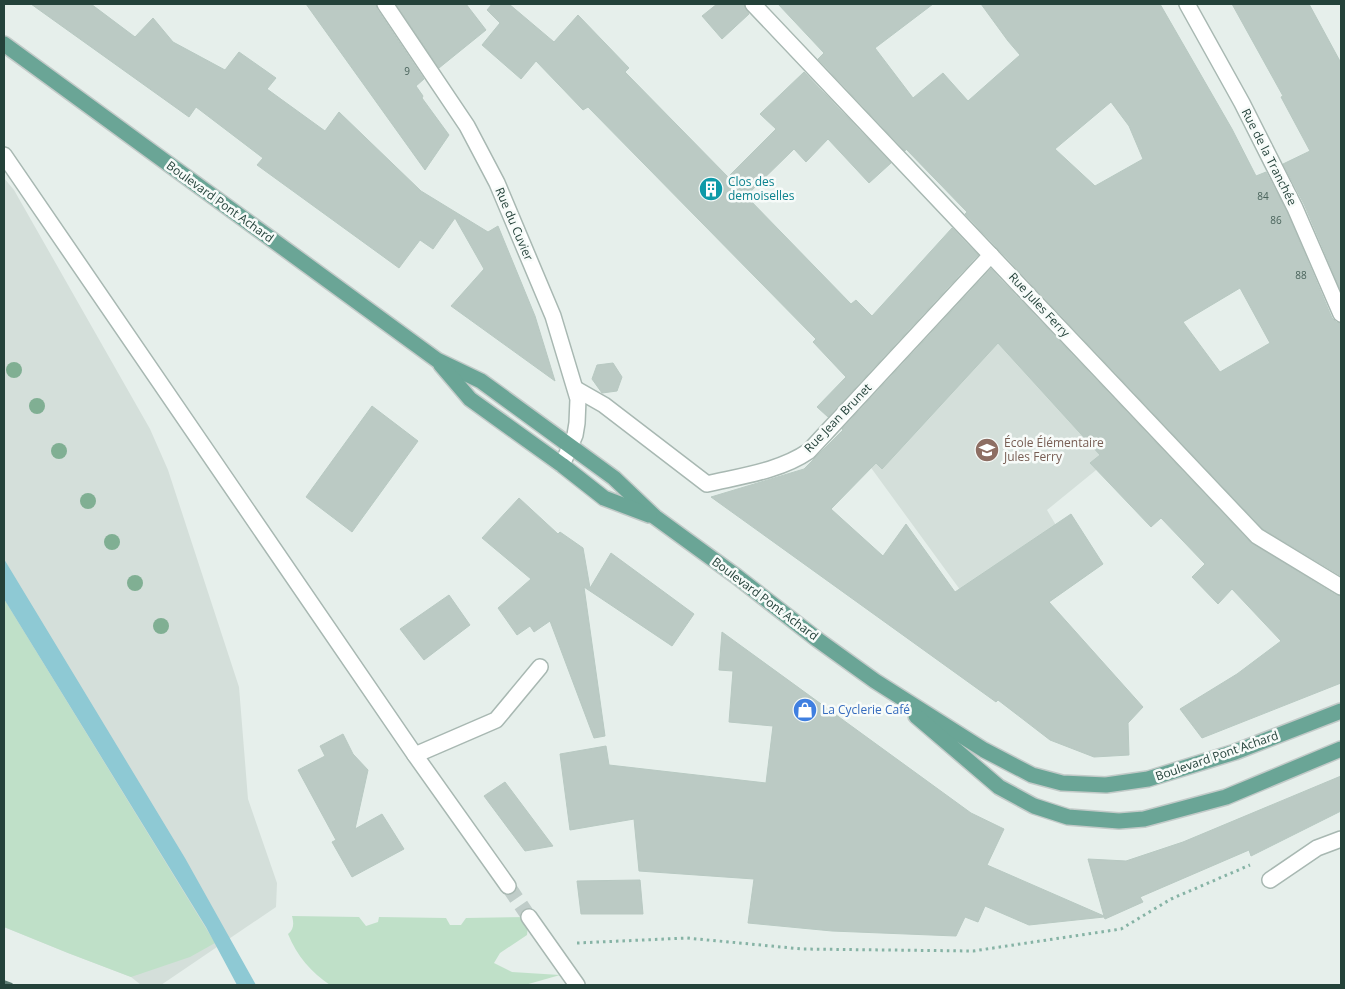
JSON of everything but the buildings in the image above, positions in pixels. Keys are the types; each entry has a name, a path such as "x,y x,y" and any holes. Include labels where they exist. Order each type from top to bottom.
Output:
{"main road":[{"name":"Boulevard Pont Achard","path":"4,44 437,360 482,381 614,478 655,517 875,681 984,750 1032,774 1062,783 1106,785 1148,779 1235,752 1341,711"},
{"name":"Boulevard Pont Achard","path":"437,360 470,399 562,465 604,498 655,517"},
{"name":"Boulevard Pont Achard","path":"875,681 999,787 1034,806 1068,817 1119,821 1144,819 1226,797 1341,749"}],"street":[{"name":"Rue du Cuvier","path":"385,4 467,126 497,184 553,316 578,399 578,423 571,447 562,465"},
{"name":"Rue Jules Ferry","path":"754,4 1257,536 1341,587"},
{"name":"Rue de la Tranchée","path":"1187,4 1242,103 1295,208 1341,314"},
{"path":"4,156 415,755 508,886"},
{"name":"Rue Jean Brunet","path":"576,389 604,405 707,484 780,466 798,459 809,451 991,254"},
{"path":"415,755 496,720 540,667"},
{"path":"1270,880 1317,848 1341,839"},
{"path":"528,917 577,985"}],"path":[{"path":"548,944 687,938 802,949 973,951 1121,930 1171,899 1249,864 1270,880"}],"shaded area":[{"path":"4,178 14,190 150,429 168,470 239,687 248,799 277,883 276,907 161,985 141,985 131,977 4,927"},
{"name":"École Élémentaire Jules Ferry","path":"986,272 1033,318 1135,429 1101,466 1047,510 1086,576 996,639 850,439 842,431"}],"green space":[{"path":"4,599 215,943 190,957 131,977 4,927"},
{"path":"292,916 359,917 366,926 378,922 379,917 446,918 450,925 461,925 466,918 529,917 527,935 500,953 494,963 512,972 560,975 525,985 330,985 311,969 296,949 288,934 293,926"}],"water":[{"path":"4,559 185,858 256,985 237,985 206,927 4,599"}],"tunnel":[{"path":"508,886 529,917"}],"railway":[{"path":"4,982 12,985"}],"place":[{"name":"Clos des demoiselles","path":"711,189"},
{"name":"École Élémentaire Jules Ferry","path":"987,450"},
{"name":"La Cyclerie Café","path":"805,710"}]}
